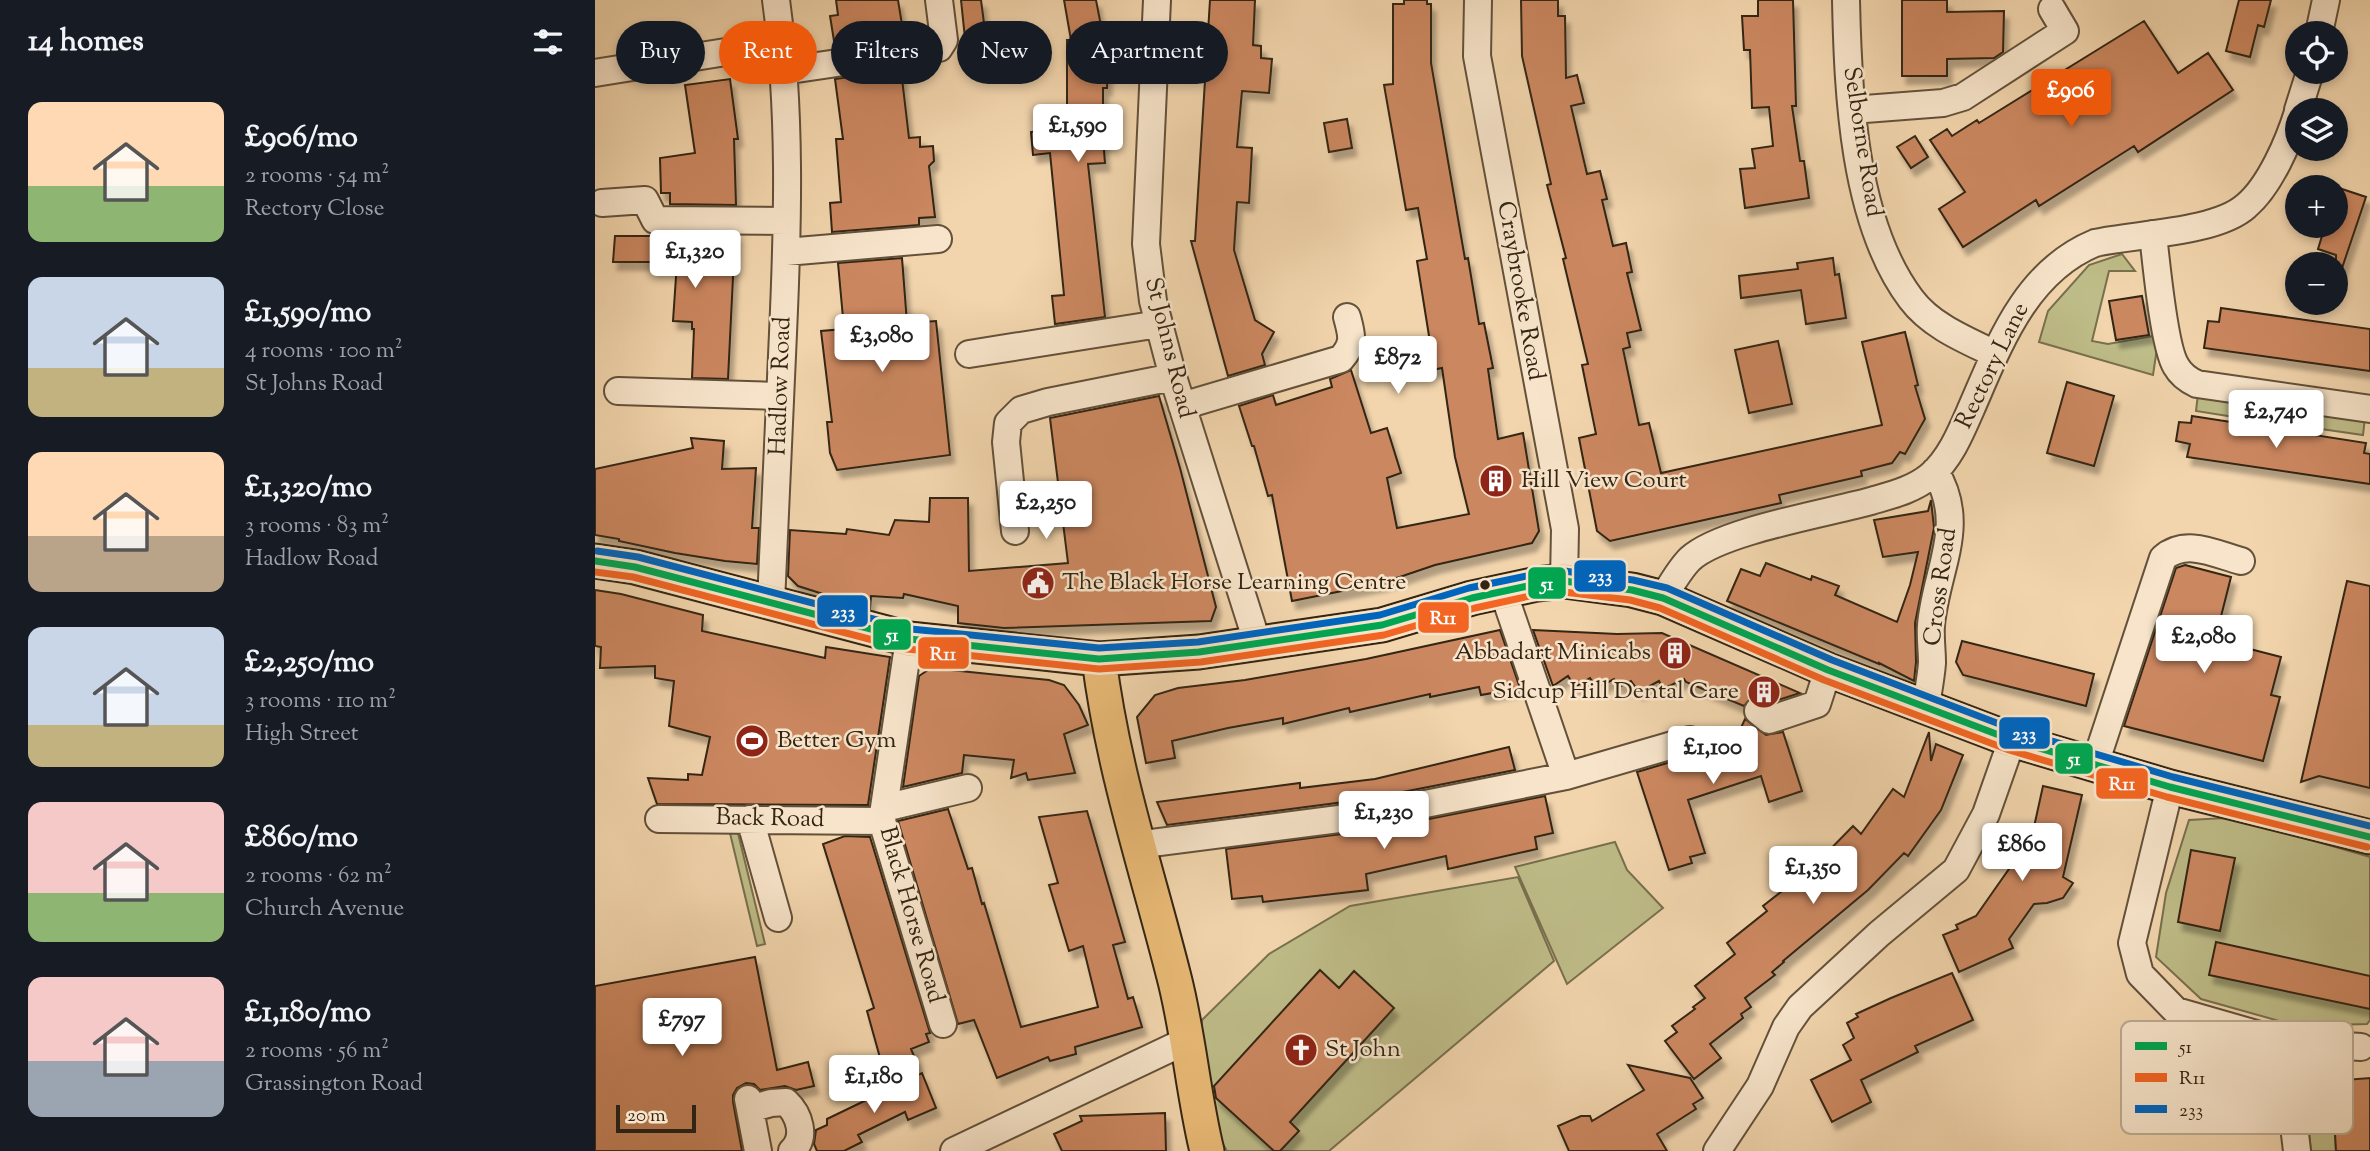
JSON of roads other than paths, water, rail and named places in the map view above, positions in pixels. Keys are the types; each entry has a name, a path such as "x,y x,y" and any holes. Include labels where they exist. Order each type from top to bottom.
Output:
{"main road":[{"path":"595,561 635,567 909,639 1099,659 1258,645 1382,625 1503,592 1564,582 1632,590 1663,598 1828,670 2012,740 2170,787 2370,837"},
{"path":"1099,659 1111,738 1136,845 1174,978 1188,1040 1206,1151"},
{"path":"1192,1151 1199,1117"}],"street":[{"name":"Hadlow Road","path":"776,0 779,21"},
{"path":"817,66 939,48 944,40 939,0"},
{"name":"St Johns Road","path":"1157,0 1146,244 1153,301 1173,377 1258,645"},
{"name":"Craybrooke Road","path":"1478,0 1477,56 1565,529 1564,582"},
{"name":"Selborne Road","path":"1846,0 1852,110 1865,195 1880,246 1912,300 1945,330 1995,355"},
{"path":"2322,21 2326,0"},
{"path":"1852,110 1943,103 1963,97 2065,32 2052,9"},
{"path":"595,73 719,53"},
{"name":"Hadlow Road","path":"771,603 786,252 788,168 784,84"},
{"name":"Rectory Lane","path":"1663,598 1691,558 1715,544 1897,493 1919,483 1935,471 1962,431 2017,312 2031,293 2062,262 2080,249 2095,243 2213,222 2246,207 2265,185 2285,146"},
{"path":"602,203 645,200 655,220 786,221"},
{"path":"2153,234 2167,334 2174,364 2187,380 2197,384 2370,409"},
{"path":"786,252 938,239"},
{"path":"1182,406 1341,359 1349,349 1352,338 1347,317"},
{"path":"969,354 1159,324"},
{"path":"1015,531 1006,442 1007,423 1021,411 1048,402 1173,377"},
{"path":"618,391 780,396"},
{"name":"Cross Road","path":"1926,706 1932,663 1930,628 1948,550 1951,522 1945,487 1935,471"},
{"path":"2095,764 2163,558 2173,549 2187,546 2241,561"},
{"path":"1503,592 1566,776"},
{"name":"Black Horse Road","path":"909,639 883,814 943,1024"},
{"path":"1758,711 1769,720 1817,704 1828,670"},
{"path":"1136,845 1370,814 1566,776 1690,740"},
{"path":"1717,1151 1760,1086 1786,1027 1800,1007 1863,948 1956,870 1986,814 2012,740"},
{"path":"2170,787 2131,943 2140,974 2176,1011 2211,1021"},
{"name":"Back Road","path":"659,819 883,814 968,788"},
{"path":"750,819 778,918"},
{"path":"954,1151 1188,1040"},
{"path":"2353,1046 2361,1047"},
{"path":"758,1151 749,1104 786,1102 796,1111 800,1130 799,1145 792,1151"},
{"path":"1199,1117 1219,1151"}],"place":[{"name":"Hill View Court","path":"1496,481"},
{"name":"The Black Horse Learning Centre","path":"1038,583"},
{"name":"Abbadart Minicabs","path":"1675,653"},
{"name":"Sidcup Hill Dental Care","path":"1764,692"},
{"name":"Better Gym","path":"752,741"},
{"name":"St John","path":"1301,1050"}]}
